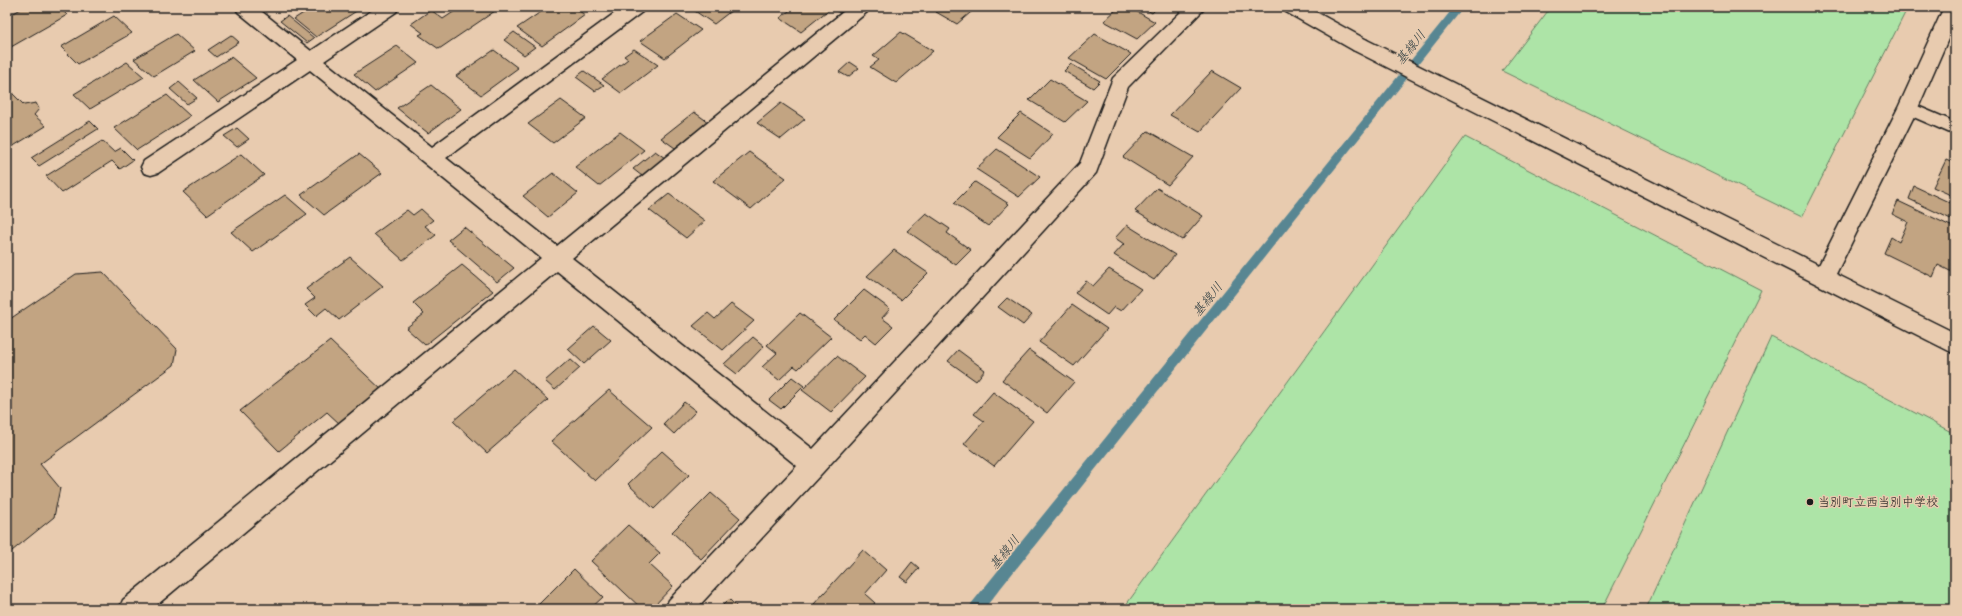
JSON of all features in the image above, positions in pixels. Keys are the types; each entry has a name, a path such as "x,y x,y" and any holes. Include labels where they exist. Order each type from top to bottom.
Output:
{"street":[{"path":"244,7 814,465"},
{"path":"152,167 390,7"},
{"path":"432,158 636,7"},
{"path":"132,609 861,7"},
{"path":"678,609 814,465 1089,167 1120,83 1197,7"},
{"path":"1292,7 1360,45 1472,102 1824,277 1955,344"},
{"path":"1824,277 1908,108 1953,7"}],"lane":[{"path":"1908,108 1955,129"}],"green space":[{"path":"1551,7 1908,7 1802,217 1502,71"},
{"path":"1465,137 1761,290 1602,609 1123,609"},
{"name":"当別町立西当別中学校","path":"1771,337 1955,434 1955,609 1646,609"}],"building":[{"path":"24,7 59,7 67,15 11,47 7,43 7,17"},
{"path":"313,7 354,7 358,10 316,37 294,19"},
{"path":"456,7 496,7 498,9 439,49 419,35 423,33 411,24 431,10 443,19 458,9"},
{"path":"548,7 573,7 585,15 542,46 517,28"},
{"path":"689,7 736,7 714,24"},
{"path":"794,7 832,7 801,32 780,18"},
{"path":"835,7 847,7 840,13 833,9"},
{"path":"941,7 977,7 957,24 936,12"},
{"path":"1119,7 1129,7 1155,22 1137,39 1104,21"},
{"path":"1142,7 1155,7 1157,8 1152,13"},
{"path":"677,14 701,30 665,58 640,41"},
{"path":"114,16 132,33 78,64 61,47"},
{"path":"287,16 314,38 307,43 280,21"},
{"path":"514,32 535,47 524,55 504,40"},
{"path":"901,32 933,51 896,83 870,67 879,60 873,56"},
{"path":"176,34 195,51 154,76 134,59"},
{"path":"1095,34 1131,54 1106,79 1069,58"},
{"path":"231,35 239,42 216,57 208,50"},
{"path":"397,46 418,63 375,92 354,74"},
{"path":"634,49 658,65 621,93 602,79 628,59 624,56"},
{"path":"494,50 518,68 481,95 456,76"},
{"path":"231,57 256,78 218,102 194,80"},
{"path":"127,62 144,77 90,109 74,94"},
{"path":"850,62 859,68 848,77 839,72"},
{"path":"1071,64 1100,81 1093,88 1064,71"},
{"path":"584,71 604,85 595,91 576,77"},
{"path":"1212,71 1241,88 1200,132 1170,115"},
{"path":"1050,79 1087,101 1065,122 1029,100"},
{"path":"179,82 197,98 187,104 170,89"},
{"path":"431,85 461,109 428,133 397,108"},
{"path":"9,90 24,105 36,103 39,109 34,115 46,126 7,150 7,91"},
{"path":"167,95 190,116 137,150 114,128"},
{"path":"561,100 586,118 553,143 528,124"},
{"path":"781,103 805,119 781,139 757,123"},
{"path":"694,112 708,122 675,148 661,138"},
{"path":"1021,113 1053,134 1030,158 997,137"},
{"path":"90,121 98,129 39,166 31,158"},
{"path":"237,128 249,139 237,147 224,136"},
{"path":"1148,131 1193,157 1168,185 1123,157"},
{"path":"620,132 644,150 599,186 575,167"},
{"path":"102,141 114,152 121,148 133,160 120,169 112,161 62,193 46,176"},
{"path":"997,149 1040,177 1019,197 976,169"},
{"path":"7,150 11,155 7,158"},
{"path":"655,151 665,158 642,176 633,169"},
{"path":"749,152 786,178 751,209 713,181"},
{"path":"241,154 264,175 207,215 183,192"},
{"path":"359,154 382,173 324,215 301,195"},
{"path":"1946,160 1955,164 1955,197 1933,187"},
{"path":"553,173 578,193 548,217 523,196"},
{"path":"975,182 1009,204 988,226 954,203"},
{"path":"1914,186 1955,205 1955,221 1909,199"},
{"path":"1157,188 1203,216 1182,240 1135,211"},
{"path":"669,194 705,221 686,238 649,210"},
{"path":"285,195 307,214 253,252 231,232"},
{"path":"1898,201 1955,228 1955,265 1952,272 1938,265 1933,277 1884,253 1891,237 1899,242 1908,222 1892,214"},
{"path":"421,209 433,220 425,226 436,235 403,260 374,234 407,210 413,215"},
{"path":"926,213 950,229 947,233 971,250 956,265 907,231"},
{"path":"1127,225 1175,255 1154,280 1114,255 1124,244 1115,238"},
{"path":"464,227 514,268 497,282 448,240"},
{"path":"894,250 928,273 901,300 867,276"},
{"path":"350,257 383,286 339,320 326,308 316,316 305,305 315,298 306,289"},
{"path":"462,265 493,291 425,345 406,328 424,314 413,303"},
{"path":"1109,269 1141,289 1121,311 1114,307 1107,315 1075,293 1086,281 1093,286"},
{"path":"103,272 177,349 174,365 40,464 60,488 54,517 7,555 7,321 76,274"},
{"path":"864,290 890,309 882,318 893,326 876,343 865,334 860,339 834,320"},
{"path":"1007,298 1032,315 1023,325 998,307"},
{"path":"731,304 754,321 723,350 693,326 708,313 715,319"},
{"path":"1072,305 1107,329 1074,366 1039,342"},
{"path":"800,313 831,337 798,369 794,366 779,380 762,367 777,353 767,345"},
{"path":"594,326 611,340 584,364 568,349"},
{"path":"753,337 764,346 737,374 724,364"},
{"path":"330,341 383,391 341,425 327,412 279,451 240,411"},
{"path":"958,350 985,370 976,381 948,361"},
{"path":"1029,350 1074,382 1047,413 1002,380"},
{"path":"837,356 865,377 831,412 802,390"},
{"path":"570,359 580,368 555,390 545,381"},
{"path":"514,369 548,400 487,453 453,421"},
{"path":"792,377 804,386 781,409 769,400"},
{"path":"609,390 652,427 595,481 551,441"},
{"path":"993,392 1033,421 994,466 964,444 984,421 974,414"},
{"path":"684,402 696,411 674,434 663,424"},
{"path":"662,451 689,475 654,509 628,484"},
{"path":"711,493 740,518 701,559 672,532"},
{"path":"628,525 660,553 649,564 673,586 651,609 642,609 591,561"},
{"path":"863,550 886,570 865,594 875,603 870,609 819,609 814,604"},
{"path":"912,562 919,568 907,582 900,577"},
{"path":"574,569 603,597 590,609 544,609 539,604"},
{"path":"729,599 739,609 719,609"}],"waterway":[{"name":"基線川","path":"976,609 1459,7"}],"place":[{"name":"当別町立西当別中学校","path":"1810,502"}]}
